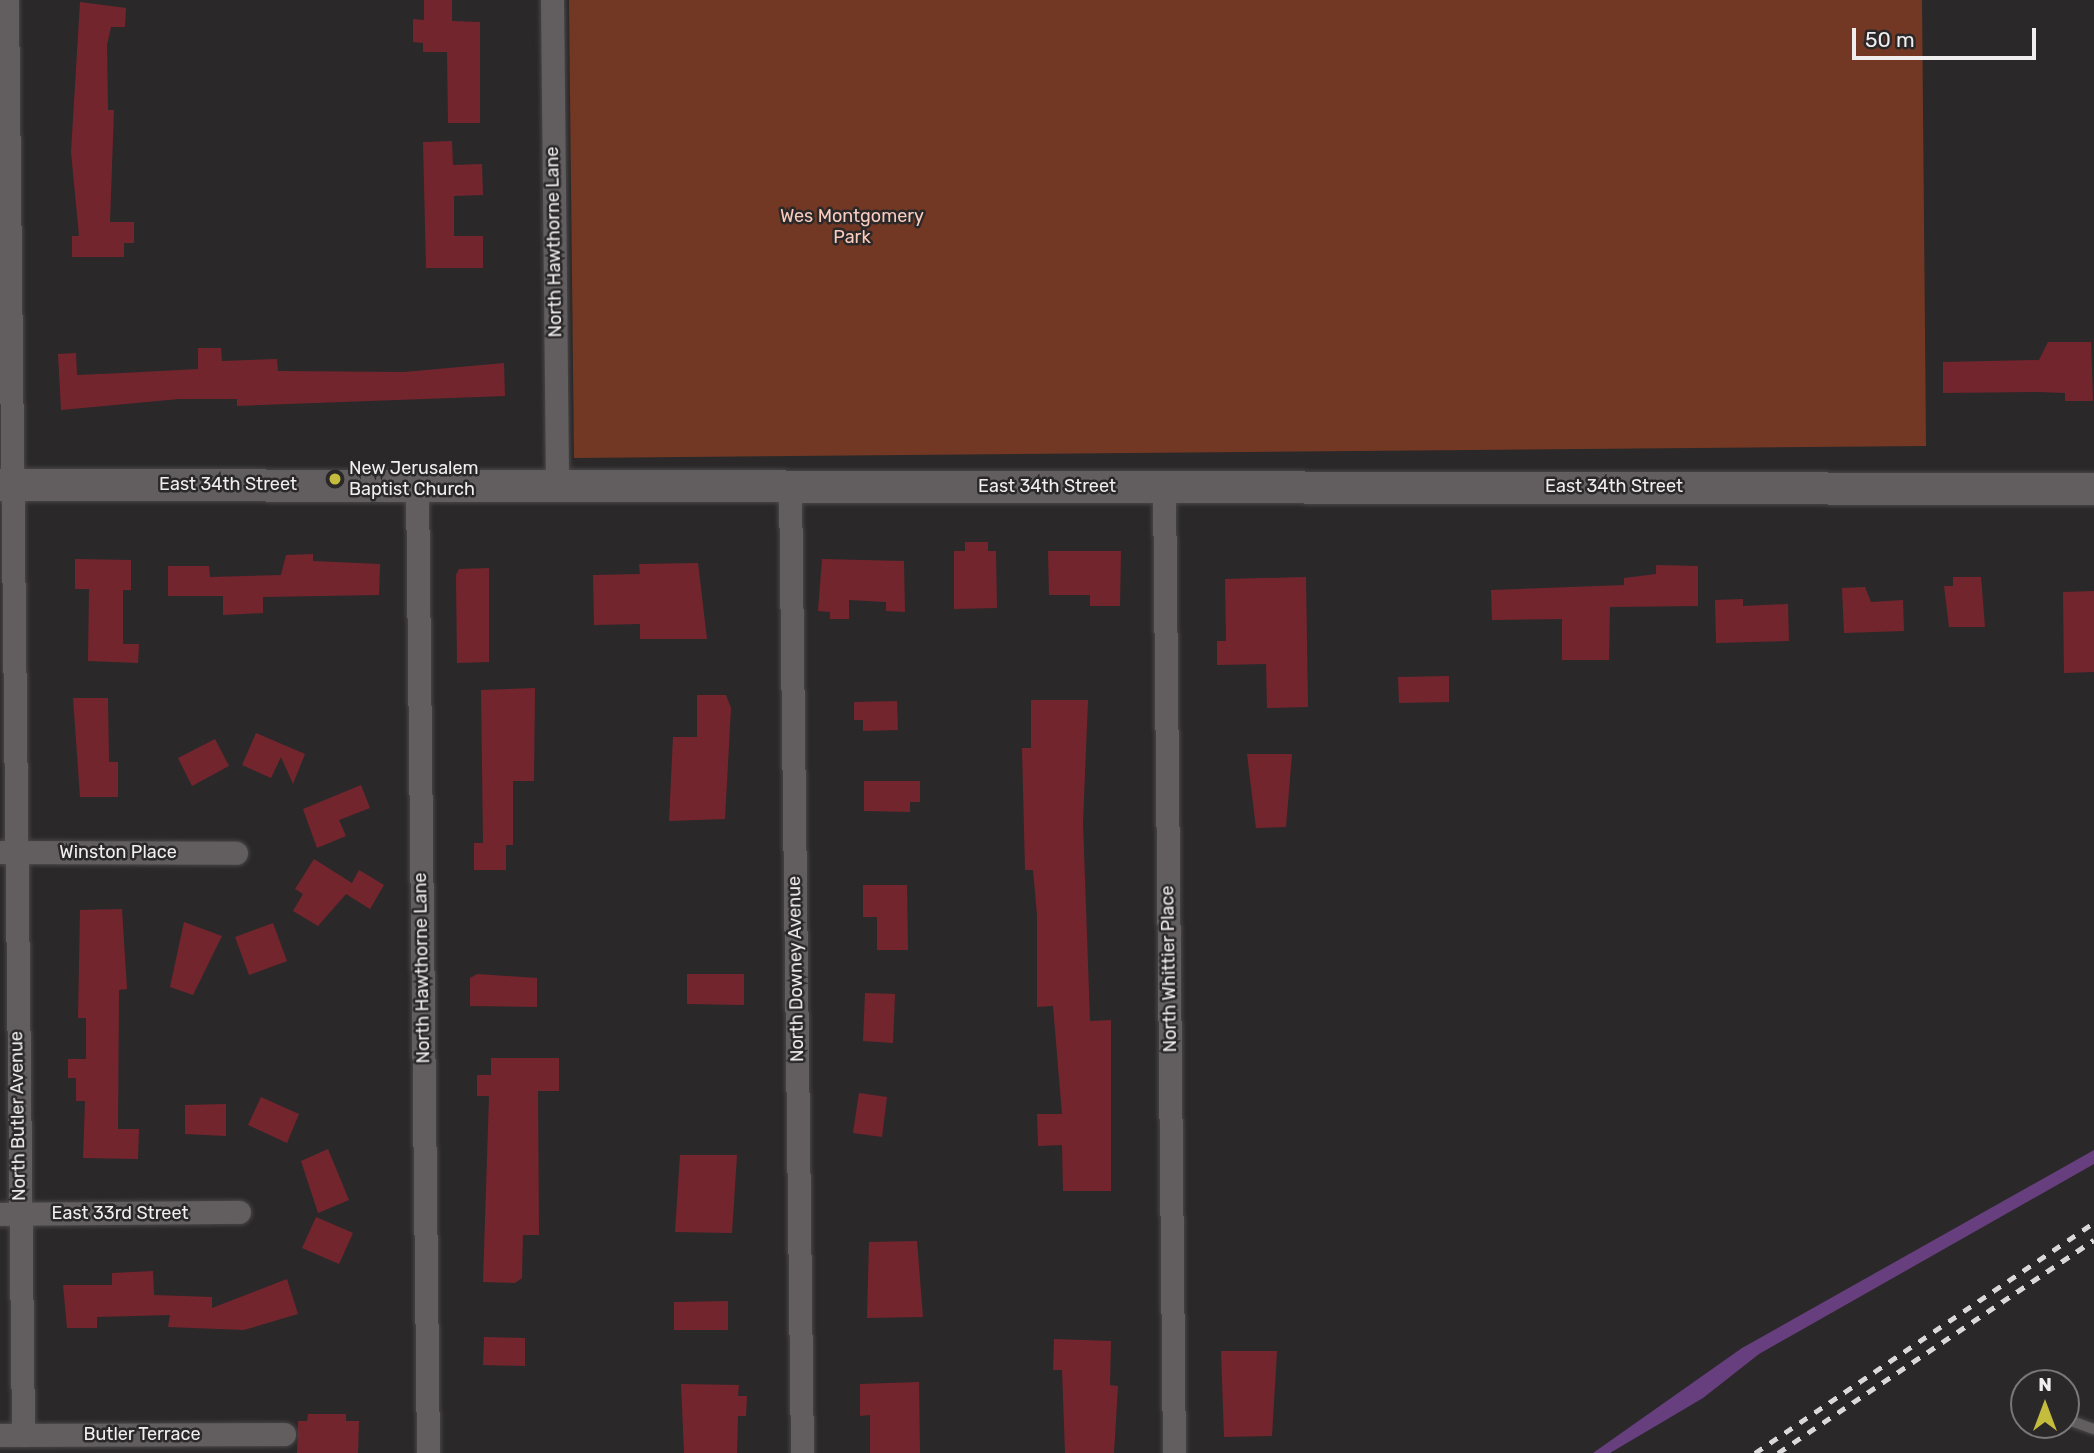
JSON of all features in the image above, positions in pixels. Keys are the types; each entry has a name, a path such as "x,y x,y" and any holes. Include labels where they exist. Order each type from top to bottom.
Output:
{"main road":[{"name":"East 34th Street","path":"6,485 2094,489"}],"street":[{"name":"North Butler Avenue","path":"7,0 6,485 10,1214 23,1435"},
{"name":"North Hawthorne Lane","path":"552,0 557,485"},
{"name":"North Hawthorne Lane","path":"417,484 428,1453"},
{"name":"North Downey Avenue","path":"790,486 802,1453"},
{"name":"North Whittier Place","path":"1164,486 1174,1453"},
{"name":"Winston Place","path":"7,852 236,853"},
{"name":"East 33rd Street","path":"10,1214 239,1212"},
{"name":"Butler Terrace","path":"0,1435 284,1434"}],"green space":[{"name":"Wes Montgomery Park","path":"569,0 1922,0 1926,446 574,458"}],"shaded area":[{"path":"2094,1150 2094,1164 1759,1354 1703,1398 1610,1453 1593,1453 1742,1348"}],"building":[{"path":"424,0 452,0 452,21 480,22 480,123 448,123 447,52 423,52 423,43 413,42 413,19 424,20"},
{"path":"80,2 126,8 125,27 111,27 107,45 108,110 114,110 110,222 134,222 134,243 124,243 124,257 72,257 72,236 79,236 71,152"},
{"path":"452,141 453,165 482,164 483,195 454,196 454,236 483,236 483,268 426,268 423,142"},
{"path":"2048,342 2091,342 2093,401 2065,401 2065,393 1943,393 1943,362 2039,360"},
{"path":"198,348 221,348 222,361 277,359 278,371 404,372 504,363 505,396 237,406 237,399 179,399 61,410 58,354 76,353 77,375 198,369"},
{"path":"965,542 988,542 988,551 996,551 997,608 954,609 954,551 965,551"},
{"path":"1048,551 1121,551 1120,606 1090,606 1090,595 1049,595"},
{"path":"313,554 313,561 380,564 379,595 263,597 263,613 223,615 223,596 168,596 168,566 209,566 210,577 281,575 286,555"},
{"path":"75,559 131,560 131,590 123,590 123,644 139,644 138,663 88,661 89,589 75,589"},
{"path":"822,559 904,561 905,612 886,611 886,602 849,600 849,619 830,619 830,612 818,611"},
{"path":"698,563 707,639 640,639 640,624 594,625 593,575 640,574 639,564"},
{"path":"1656,565 1698,566 1698,606 1610,607 1609,660 1562,660 1562,619 1492,620 1491,590 1624,585 1624,578 1656,574"},
{"path":"489,568 489,662 457,663 456,575 459,569"},
{"path":"1306,577 1308,707 1267,708 1266,664 1217,665 1217,641 1226,641 1225,579"},
{"path":"1953,577 1981,577 1985,627 1949,627 1944,586 1953,586"},
{"path":"1865,587 1871,602 1903,600 1904,631 1844,633 1842,588"},
{"path":"2094,591 2094,672 2064,673 2063,592"},
{"path":"1743,599 1743,606 1788,604 1789,641 1716,643 1715,600"},
{"path":"1449,676 1449,702 1399,703 1398,677"},
{"path":"535,688 534,781 513,781 513,845 506,845 506,870 474,870 474,843 483,843 481,690"},
{"path":"697,695 726,695 731,708 725,819 669,821 673,737 697,737"},
{"path":"73,698 108,698 109,762 118,762 118,797 80,797"},
{"path":"1031,700 1088,700 1083,823 1090,1021 1111,1020 1111,1191 1063,1191 1062,1145 1038,1146 1037,1114 1062,1114 1053,1006 1037,1007 1037,915 1033,870 1025,870 1022,748 1031,748"},
{"path":"897,701 898,730 863,731 863,720 854,720 854,702"},
{"path":"256,733 305,754 293,784 281,757 271,778 242,765"},
{"path":"215,739 229,766 192,786 178,758"},
{"path":"1247,754 1292,754 1286,827 1256,828"},
{"path":"864,781 920,781 920,802 910,802 910,812 864,811"},
{"path":"361,785 370,808 339,820 346,836 317,848 303,809"},
{"path":"314,859 352,883 359,870 384,885 370,909 346,894 318,926 293,911 303,894 295,889"},
{"path":"863,885 907,885 908,950 877,950 877,917 863,917"},
{"path":"122,909 127,989 119,990 118,1129 139,1129 138,1159 83,1158 85,1101 76,1101 76,1078 68,1078 68,1059 86,1059 86,1018 78,1018 80,910"},
{"path":"184,922 222,936 193,995 170,987"},
{"path":"273,923 287,961 249,975 235,937"},
{"path":"477,974 537,978 537,1007 470,1006 470,978"},
{"path":"687,974 744,974 744,1005 687,1004"},
{"path":"865,993 895,994 893,1043 863,1041"},
{"path":"491,1058 559,1058 559,1091 538,1091 539,1235 523,1235 522,1278 515,1283 483,1282 489,1096 477,1096 477,1075 491,1075"},
{"path":"859,1093 887,1097 882,1137 853,1133"},
{"path":"261,1097 299,1114 287,1143 248,1125"},
{"path":"226,1104 226,1136 185,1134 185,1105"},
{"path":"328,1149 349,1200 318,1213 301,1161"},
{"path":"680,1155 737,1155 732,1233 675,1232"},
{"path":"316,1217 353,1233 339,1264 302,1248"},
{"path":"917,1241 923,1317 867,1318 869,1242"},
{"path":"153,1271 154,1295 212,1297 212,1308 287,1279 298,1314 244,1330 168,1327 170,1315 97,1317 97,1328 67,1328 63,1285 112,1285 112,1273"},
{"path":"728,1301 728,1330 674,1330 674,1302"},
{"path":"484,1337 525,1338 525,1366 483,1365"},
{"path":"1054,1339 1111,1341 1110,1385 1118,1386 1114,1453 1065,1453 1062,1370 1053,1370"},
{"path":"1221,1351 1277,1351 1272,1436 1224,1437"},
{"path":"919,1382 920,1453 870,1453 870,1415 860,1416 860,1384"},
{"path":"681,1384 739,1385 738,1396 747,1396 746,1416 738,1416 737,1453 684,1453"},
{"path":"308,1414 346,1414 346,1421 359,1421 358,1453 297,1453 298,1421 307,1421"}],"railway":[{"path":"1755,1453 2094,1223"},
{"path":"1778,1453 2094,1240"}],"place":[{"name":"New Jerusalem Baptist Church","path":"335,479"}]}
